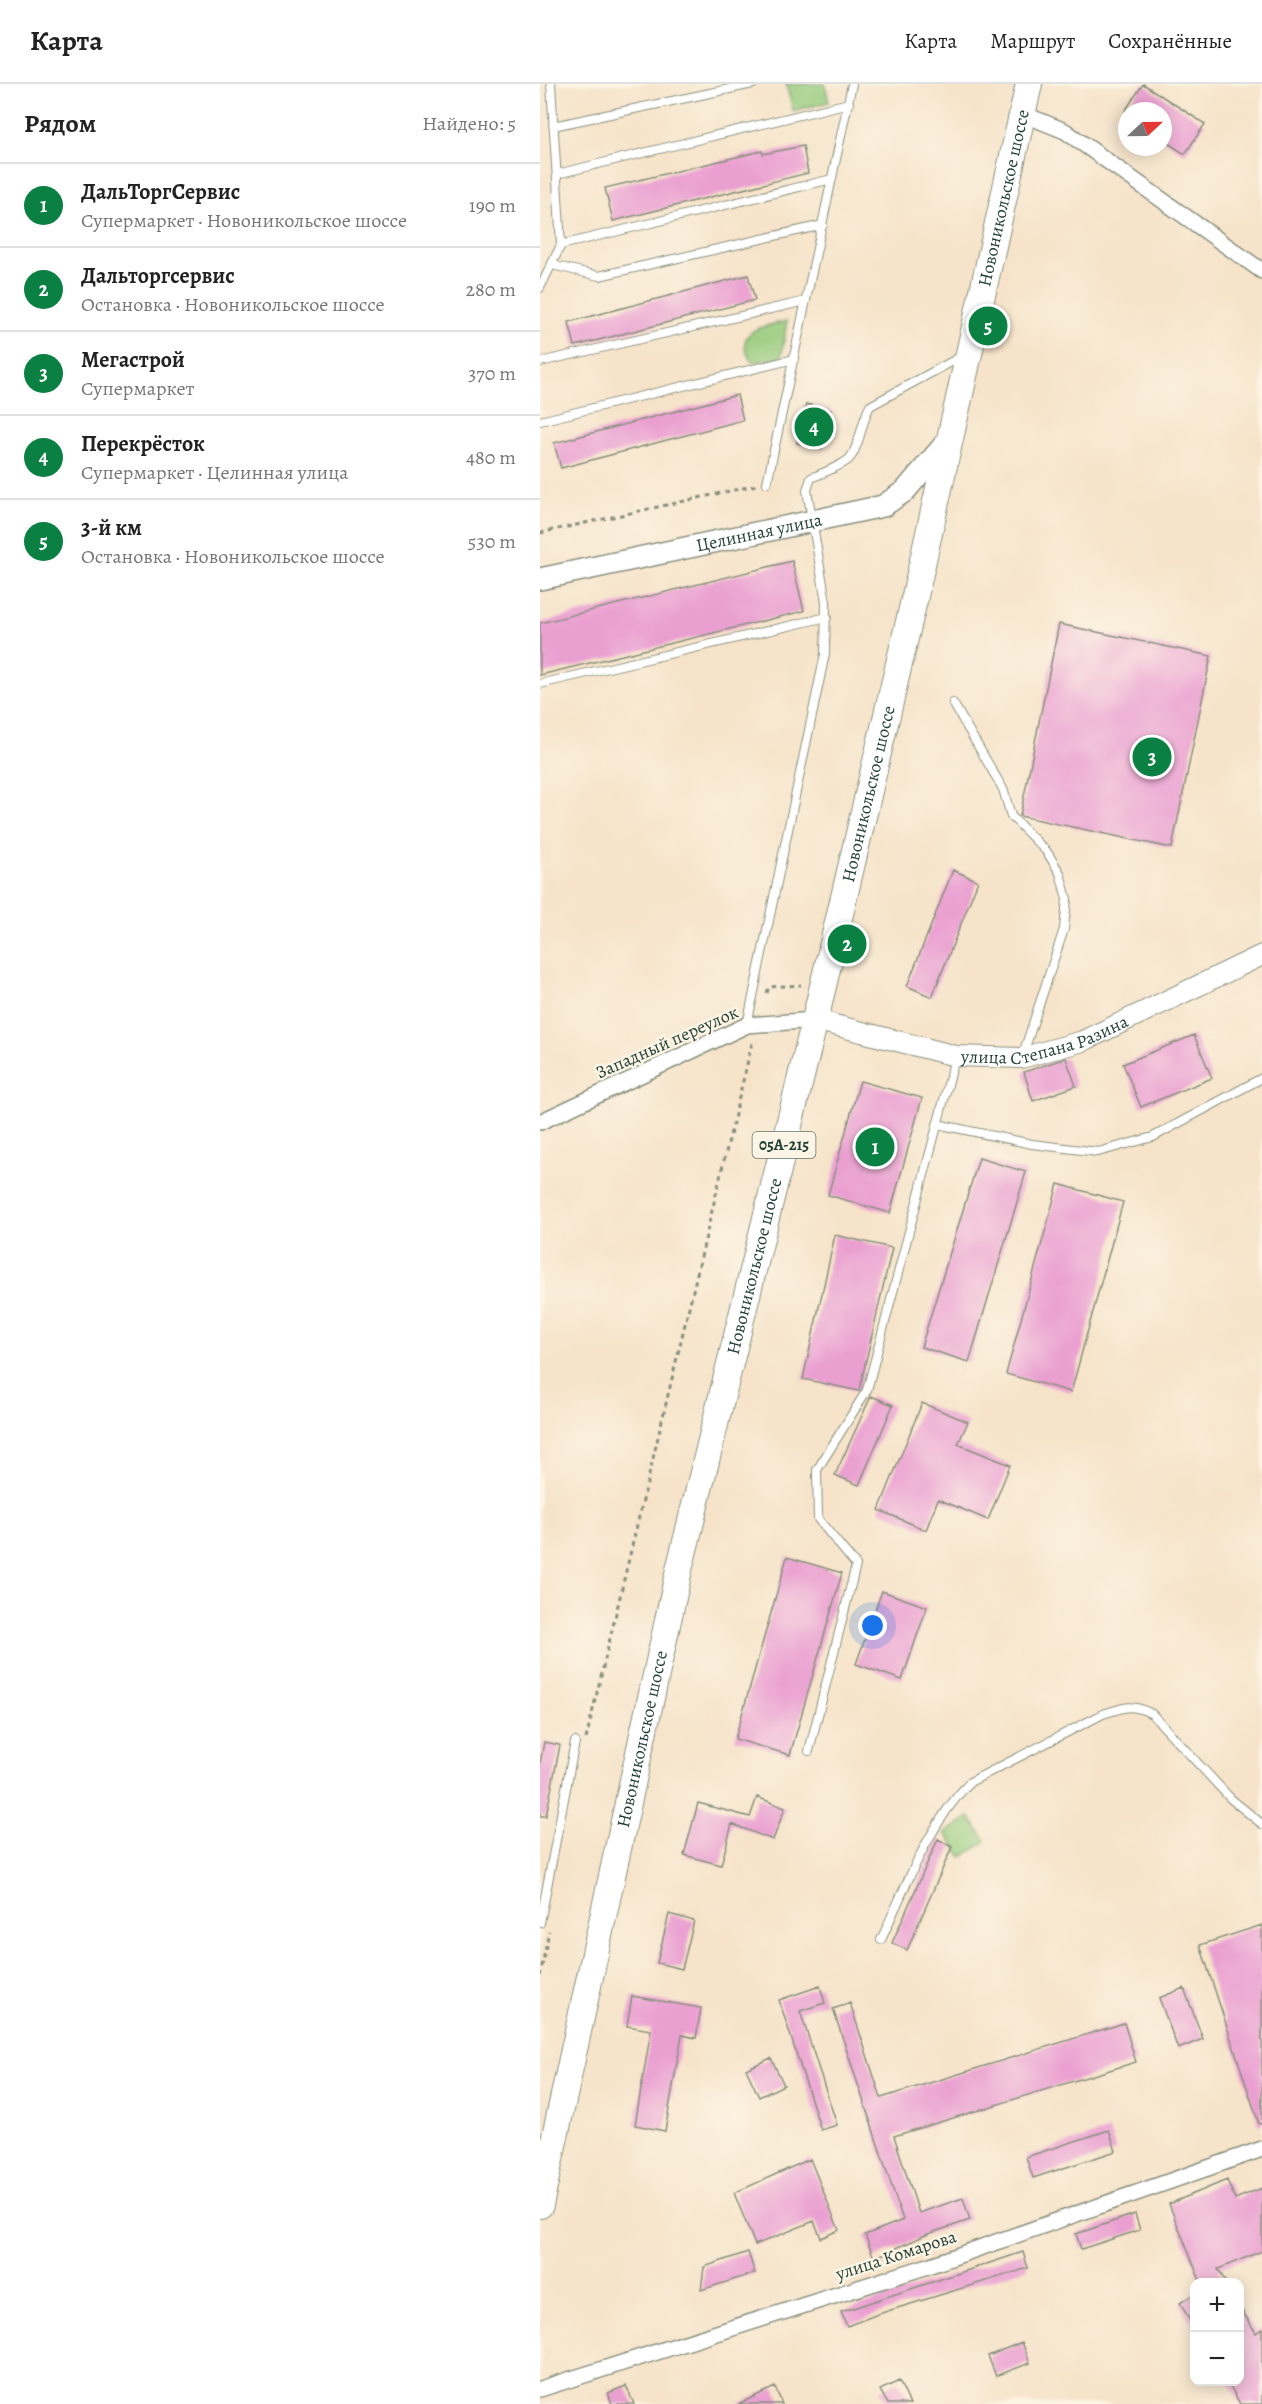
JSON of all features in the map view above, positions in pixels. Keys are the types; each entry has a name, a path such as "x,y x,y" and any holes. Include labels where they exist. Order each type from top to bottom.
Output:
{"highway":[{"name":"Новоникольское шоссе","path":"540,2205 553,2126 679,1570 815,1020 950,438 1029,84"}],"main road":[{"name":"Целинная улица","path":"540,579 883,506 904,490 950,438"}],"street":[{"path":"1023,114 1065,131 1262,271"},
{"name":"улица Степана Разина","path":"815,1020 956,1056 1021,1058 1083,1041 1262,955"},
{"name":"Западный переулок","path":"540,1122 752,1025 815,1020"},
{"name":"улица Комарова","path":"540,2389 925,2267 1262,2149"}],"lane":[{"path":"540,288 561,245 551,84"},
{"path":"553,126 753,84"},
{"path":"767,483 852,84"},
{"path":"557,174 849,103"},
{"path":"561,245 832,179"},
{"path":"552,265 598,276 823,225"},
{"path":"540,362 806,301"},
{"path":"752,1025 825,654 827,617 822,568 807,490 811,478 849,459 855,447 862,420 870,406 969,352"},
{"path":"540,421 794,359"},
{"path":"540,684 827,617"},
{"path":"953,703 1003,789 1011,816 1047,852 1060,873 1067,899 1065,929 1021,1058"},
{"path":"809,1751 856,1565 818,1519 817,1470 867,1390 956,1056"},
{"path":"937,1124 1032,1144 1098,1152 1153,1137 1262,1078"},
{"path":"881,1940 927,1841 952,1800 970,1782 1103,1714 1123,1707 1137,1706 1152,1714 1223,1791 1262,1824"},
{"path":"540,1923 575,1742"}],"path":[{"path":"540,533 767,483"},
{"path":"584,1748 651,1456 703,1254 748,1054 752,1025 769,987"},
{"path":"540,1976 549,1930"}],"green space":[{"path":"786,84 825,84 829,102 793,111"},
{"path":"787,321 781,358 752,362 746,351 747,336 760,328"},
{"path":"969,1817 986,1841 962,1857 945,1833"}],"building":[{"path":"1143,84 1171,102 1131,102"},
{"path":"1172,103 1205,124 1185,154 1172,146"},
{"path":"803,146 808,173 613,221 605,188 762,151 763,154"},
{"path":"748,275 755,300 575,346 569,322"},
{"path":"737,395 743,420 561,468 554,443"},
{"path":"806,404 831,410 822,449 797,443"},
{"path":"792,561 804,611 540,675 540,623"},
{"path":"1059,624 1211,656 1172,848 1020,816"},
{"path":"953,870 978,881 932,997 907,986"},
{"path":"1194,1035 1212,1078 1141,1107 1123,1064"},
{"path":"1066,1058 1076,1086 1033,1101 1024,1072"},
{"path":"860,1081 922,1098 890,1213 828,1195"},
{"path":"979,1158 1026,1172 969,1362 921,1347"},
{"path":"1058,1184 1123,1202 1071,1392 1006,1374"},
{"path":"835,1235 892,1248 859,1391 803,1379"},
{"path":"871,1396 893,1405 859,1485 835,1475"},
{"path":"922,1403 968,1422 958,1444 1010,1465 988,1520 938,1499 926,1530 879,1510"},
{"path":"787,1557 842,1573 790,1755 735,1739"},
{"path":"882,1591 927,1607 902,1680 856,1664"},
{"path":"544,1742 560,1745 546,1816 540,1816 540,1763"},
{"path":"757,1797 785,1808 773,1840 732,1824 721,1865 684,1855 698,1803 750,1817"},
{"path":"938,1839 952,1847 907,1950 892,1943"},
{"path":"669,1914 694,1921 682,1969 657,1963"},
{"path":"1262,1925 1262,2124 1259,2124 1200,1945"},
{"path":"820,1986 825,2003 800,2011 837,2125 821,2130 779,2000"},
{"path":"1184,1988 1203,2039 1178,2049 1159,1998"},
{"path":"632,1996 701,2008 696,2038 682,2035 665,2131 635,2125 651,2030 627,2026"},
{"path":"850,2003 881,2098 1124,2023 1136,2062 894,2136 919,2213 963,2198 970,2220 928,2234 874,2258 865,2235 903,2220 833,2009"},
{"path":"771,2058 784,2085 759,2097 746,2069"},
{"path":"1109,2130 1116,2151 1033,2178 1026,2157"},
{"path":"810,2159 839,2230 821,2238 814,2221 755,2245 734,2193"},
{"path":"1227,2180 1235,2199 1262,2188 1262,2251 1218,2269 1223,2278 1199,2278 1169,2204"},
{"path":"1135,2214 1140,2230 1081,2249 1076,2234"},
{"path":"748,2252 755,2273 701,2290 704,2267"},
{"path":"1023,2252 1028,2268 878,2314 847,2326 841,2312"},
{"path":"1190,2297 1190,2321 1180,2303"},
{"path":"1244,2314 1256,2333 1262,2329 1262,2404 1240,2404 1230,2386 1244,2386"},
{"path":"1022,2342 1030,2363 996,2376 988,2356"},
{"path":"899,2381 910,2404 888,2404 880,2390"},
{"path":"626,2386 634,2404 612,2404 608,2393"},
{"path":"775,2387 782,2404 738,2404"}],"place":[{"name":"3-й км","path":"988,326"},
{"name":"Перекрёсток","path":"814,427"},
{"name":"Мегастрой","path":"1152,757"},
{"name":"Дальторгсервис","path":"847,944"},
{"name":"ДальТоргСервис","path":"875,1147"}]}
